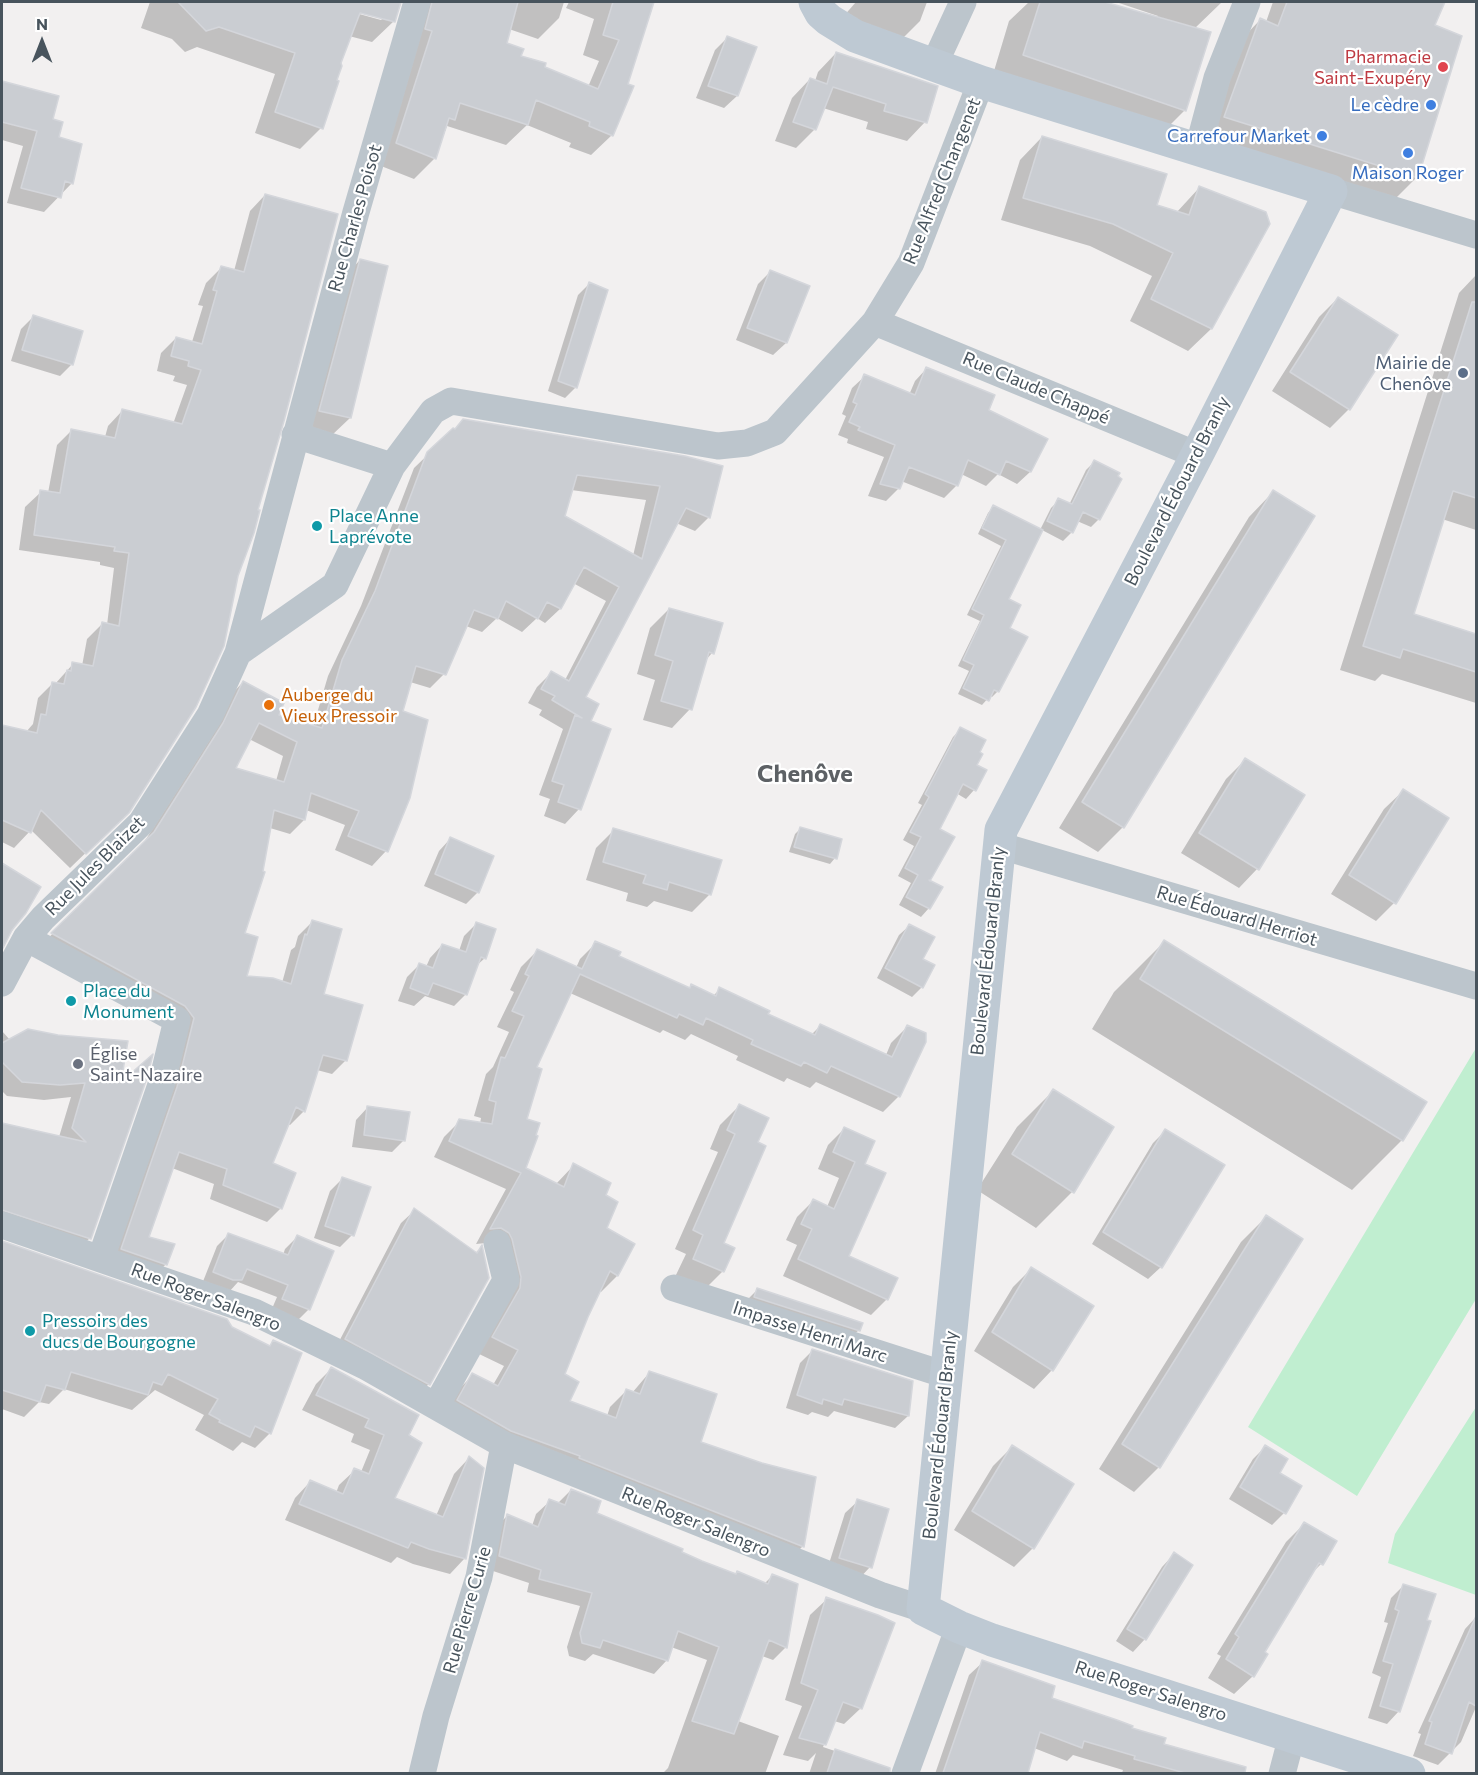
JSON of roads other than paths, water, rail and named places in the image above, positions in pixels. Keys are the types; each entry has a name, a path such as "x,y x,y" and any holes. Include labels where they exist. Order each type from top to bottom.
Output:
{"street":[{"name":"Rue Charles Poisot","path":"295,435 417,2"},
{"path":"815,2 821,13 829,20 855,36 981,82"},
{"path":"934,65 963,2"},
{"path":"1198,149 1216,78 1247,2"},
{"name":"Rue Alfred Changenet","path":"392,466 433,411 451,401 718,446 747,443 775,432 875,322 911,263 981,82 1331,191"},
{"path":"1331,191 1476,235"},
{"name":"Boulevard Édouard Branly","path":"924,1609 1001,830 1197,455 1331,191"},
{"name":"Rue Claude Chappé","path":"875,322 1197,455"},
{"path":"295,435 392,466 335,585 238,653 295,435"},
{"name":"Rue Jules Blaizet","path":"2,983 26,938 43,918 141,823 210,715 238,653"},
{"name":"Rue Édouard Herriot","path":"998,845 1476,986"},
{"path":"26,938 177,1020 162,1082 101,1258"},
{"name":"Rue Roger Salengro","path":"2,1225 254,1312 365,1366 504,1445 880,1594 924,1609 959,1627 992,1640 1409,1773"},
{"path":"436,1406 506,1280 497,1243"},
{"name":"Impasse Henri Marc","path":"674,1288 946,1375"},
{"name":"Rue Pierre Curie","path":"422,1773 436,1716 479,1577 504,1445"},
{"path":"905,1773 959,1627"},
{"path":"1282,1773 1292,1736"}],"place":[{"name":"Pharmacie Saint-Exupéry","path":"1443,67"},
{"name":"Le cèdre","path":"1431,105"},
{"name":"Carrefour Market","path":"1322,136"},
{"name":"Maison Roger","path":"1408,153"},
{"name":"Mairie de Chenôve","path":"1463,373"},
{"name":"Place Anne Laprévote","path":"317,526"},
{"name":"Auberge du Vieux Pressoir","path":"269,705"},
{"name":"Place du Monument","path":"71,1001"},
{"name":"Église Saint-Nazaire","path":"78,1064"},
{"name":"Pressoirs des ducs de Bourgogne","path":"30,1331"}],"district":[{"name":"Chenôve","path":"805,774"}]}
